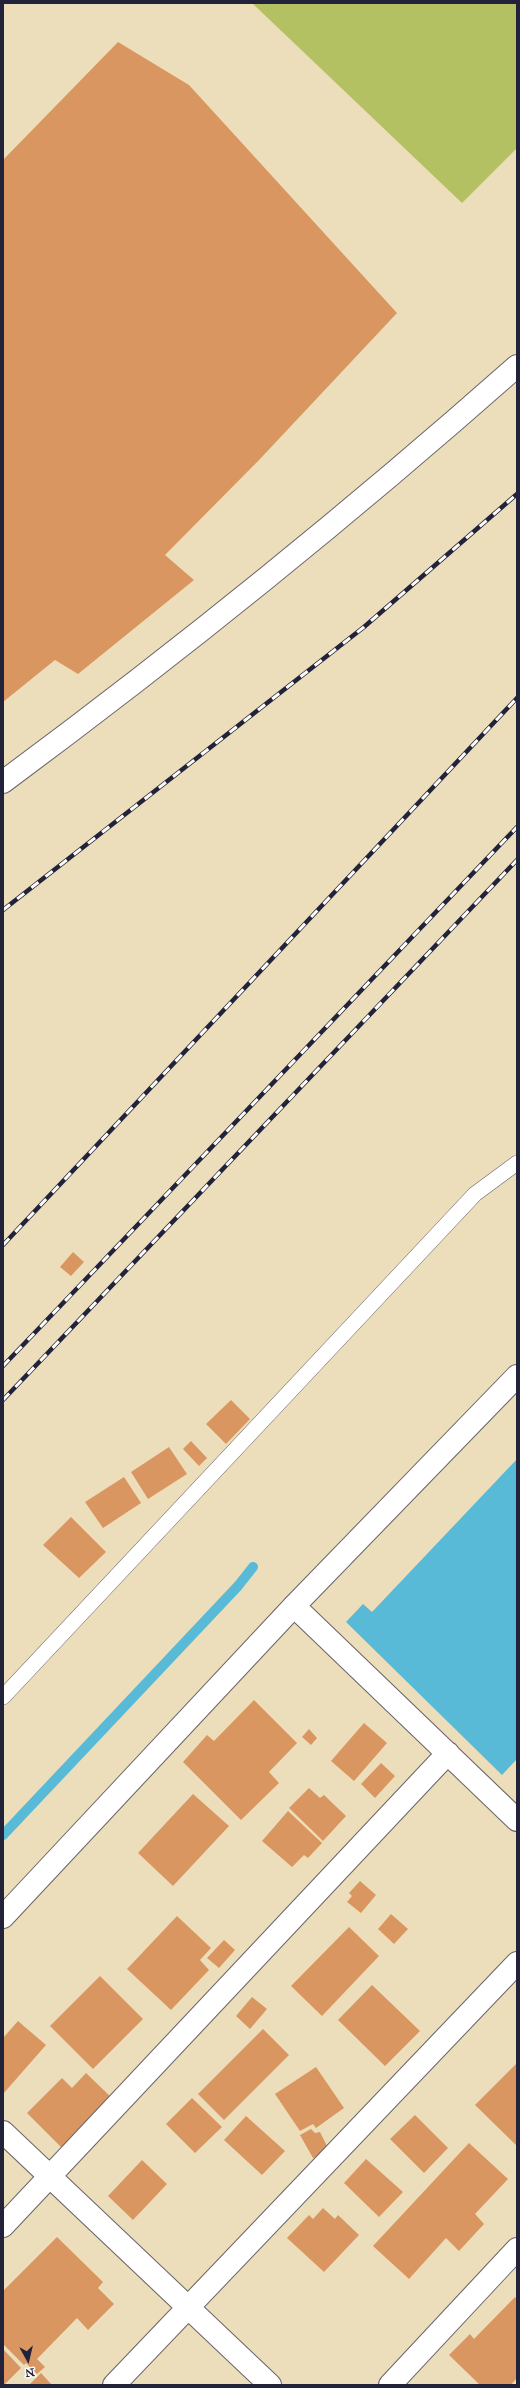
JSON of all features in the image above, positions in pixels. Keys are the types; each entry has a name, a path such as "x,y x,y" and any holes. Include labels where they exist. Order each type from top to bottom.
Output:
{"street":[{"path":"3,782 102,709 284,564 439,435 517,366"},
{"path":"3,1917 294,1606 517,1376"},
{"path":"294,1606 517,1820"},
{"path":"3,2226 448,1754"},
{"path":"114,2385 517,1963"},
{"path":"3,2132 270,2385"},
{"path":"390,2385 514,2258"}],"lane":[{"path":"3,1697 475,1194 517,1163"}],"green space":[{"path":"252,3 517,3 517,148 462,203"}],"water":[{"path":"517,1459 517,1759 502,1775 346,1622 363,1604 372,1612"}],"building":[{"path":"118,42 189,85 397,313 260,459 165,555 194,580 78,674 55,660 3,702 3,160"},
{"path":"73,1252 84,1262 71,1276 60,1267"},
{"path":"231,1400 250,1419 226,1444 206,1424"},
{"path":"191,1441 207,1458 199,1466 183,1449"},
{"path":"169,1447 187,1474 148,1499 131,1472"},
{"path":"124,1477 141,1503 103,1528 85,1502"},
{"path":"71,1517 106,1552 79,1578 43,1545"},
{"path":"254,1700 297,1743 269,1772 279,1783 241,1820 183,1762 207,1735 214,1741"},
{"path":"364,1723 387,1743 354,1781 331,1761"},
{"path":"309,1729 317,1738 311,1745 302,1737"},
{"path":"381,1763 395,1776 375,1798 361,1784"},
{"path":"309,1788 320,1798 324,1795 346,1816 323,1841 289,1808"},
{"path":"193,1794 229,1826 173,1886 138,1853"},
{"path":"288,1811 322,1843 308,1858 304,1855 292,1867 262,1841"},
{"path":"360,1881 376,1895 361,1913 347,1902 352,1896 349,1893"},
{"path":"391,1914 408,1929 394,1944 378,1929"},
{"path":"177,1916 211,1948 200,1960 209,1970 171,2010 127,1969"},
{"path":"349,1927 379,1956 322,2016 291,1986"},
{"path":"224,1940 235,1950 219,1968 207,1958"},
{"path":"100,1976 143,2019 93,2069 50,2026"},
{"path":"372,1985 420,2031 385,2066 338,2020"},
{"path":"252,1997 267,2009 250,2029 236,2016"},
{"path":"18,2021 46,2045 3,2094 3,2038"},
{"path":"263,2029 289,2055 224,2120 198,2094"},
{"path":"517,2063 517,2146 475,2105"},
{"path":"316,2067 344,2108 316,2128 313,2124 300,2131 275,2094"},
{"path":"86,2073 113,2099 63,2149 27,2113 62,2078 72,2088"},
{"path":"192,2098 222,2127 195,2153 166,2124"},
{"path":"415,2115 448,2148 424,2173 390,2139"},
{"path":"246,2116 285,2151 262,2175 224,2140"},
{"path":"311,2129 315,2133 320,2132 331,2154 313,2158 300,2135"},
{"path":"469,2143 508,2179 475,2214 484,2224 459,2251 446,2238 409,2279 373,2246"},
{"path":"366,2159 403,2192 379,2217 344,2183"},
{"path":"142,2160 167,2184 133,2220 108,2196"},
{"path":"323,2208 335,2219 338,2215 359,2235 324,2272 287,2238 309,2215 313,2219"},
{"path":"57,2237 103,2282 98,2288 114,2304 88,2330 77,2318 37,2359 45,2367 37,2374 26,2363 24,2365 3,2344 3,2291"},
{"path":"515,2297 517,2300 517,2378 511,2385 480,2385 449,2355 470,2334 474,2339"},
{"path":"3,2349 21,2368 4,2385 3,2385"},
{"path":"41,2373 52,2385 29,2385"}],"waterway":[{"path":"3,1835 238,1586 253,1567"}],"railway":[{"path":"3,910 364,627 517,494"},
{"path":"3,1245 517,698"},
{"path":"3,1366 517,827"},
{"path":"3,1400 517,860"}]}
